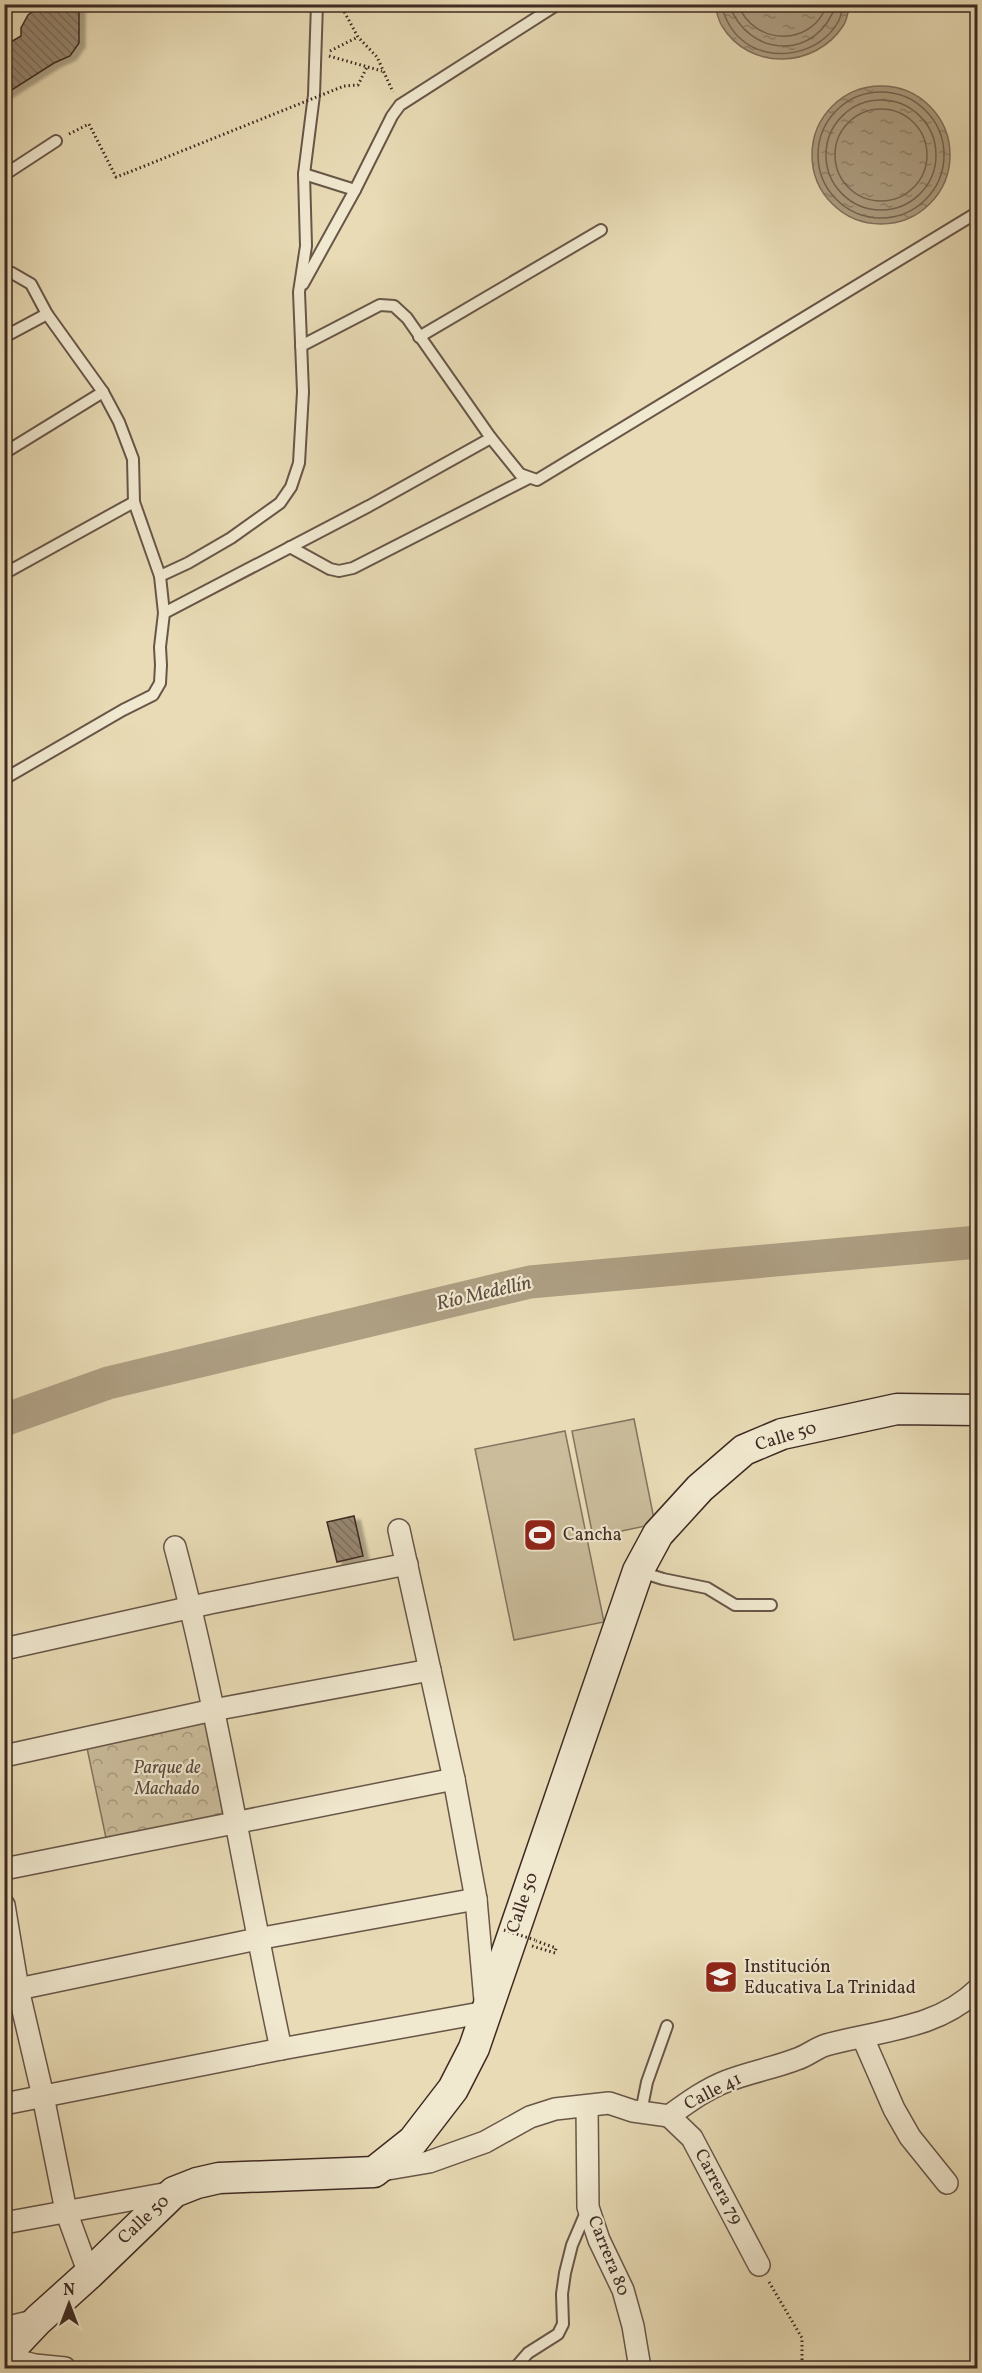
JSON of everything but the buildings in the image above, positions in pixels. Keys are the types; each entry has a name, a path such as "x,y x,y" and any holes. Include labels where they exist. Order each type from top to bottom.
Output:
{"main road":[{"name":"Calle 50","path":"4,2357 38,2320 174,2192 219,2178 374,2172 413,2141 453,2089 474,2048 638,1571 658,1534 700,1488 744,1450 782,1434 897,1409 978,1410"}],"street":[{"path":"4,2104 281,2049 486,2012 476,1899 454,1779 399,1530"},
{"path":"175,1547 191,1607 213,1710 237,1824 257,1940 281,2049"},
{"path":"4,1649 191,1607 407,1563"},
{"path":"4,1756 213,1710 430,1670"},
{"path":"4,1869 454,1779"},
{"path":"11,1990 257,1940 476,1899"},
{"path":"4,1905 11,1990 43,2096 66,2211 89,2274"},
{"name":"Calle 41","path":"374,2172 429,2162 485,2142 530,2117 555,2109 609,2103 641,2112 669,2116 694,2098 726,2081 799,2059 824,2046 929,2020 953,2009 978,1989"},
{"path":"863,2038 894,2109 910,2137 947,2183"},
{"name":"Carrera 80","path":"587,2106 588,2207 599,2240 623,2290 633,2326 640,2368"},
{"name":"Carrera 79","path":"669,2116 693,2138 759,2265"},
{"path":"4,2223 174,2192"},
{"path":"4,2328 38,2320"},
{"path":"4,2357 35,2365 65,2368"}],"lane":[{"path":"160,576 231,538 280,503 291,487 299,453 303,392 299,292 306,246 304,174 314,95 317,4"},
{"path":"299,292 355,190 392,116 400,105 558,4"},
{"path":"4,176 56,141"},
{"path":"304,174 355,190"},
{"path":"301,346 380,305 394,306 407,318 491,438 520,474 537,480 978,213"},
{"path":"419,337 601,230"},
{"path":"4,272 12,273 30,284 47,314 103,392 119,422 133,459 134,502 160,576 164,613 160,647 160,683 153,695 4,779"},
{"path":"4,337 47,314"},
{"path":"4,453 103,392"},
{"path":"164,613 369,506 491,438"},
{"path":"290,547 330,569 339,571 353,568 529,478"},
{"path":"4,574 134,502"},
{"path":"638,1571 706,1588 735,1605 771,1605"},
{"path":"641,2112 647,2082 667,2026"},
{"path":"514,2368 528,2353 558,2334 563,2324 562,2294 565,2273 572,2245 588,2207"}],"path":[{"path":"340,4 358,37 377,57 400,105"},
{"path":"358,37 322,54 382,71"},
{"path":"56,141 89,124 116,177 344,86 358,85 367,67"},
{"path":"504,1930 556,1948 553,1952"},
{"path":"759,2265 802,2338 802,2368"}],"green space":[{"path":"634,1419 655,1524 593,1537 572,1431"},
{"name":"Cancha","path":"565,1431 604,1622 514,1640 475,1449"},
{"name":"Parque de Machado","path":"206,1721 223,1815 106,1838 87,1748"}],"water":[{"path":"714,4 850,5 844,24 831,40 800,57 782,59 765,57 748,51 734,41 721,24"},
{"path":"881,86 907,91 930,106 945,129 950,155 945,181 930,204 907,219 881,224 855,219 832,204 817,181 812,155 817,129 832,106 855,91"}],"waterway":[{"name":"Río Medellín","path":"4,1420 108,1383 530,1282 978,1242"}],"place":[{"name":"Cancha","path":"540,1535"},
{"name":"Institución Educativa La Trinidad","path":"721,1977"}]}
